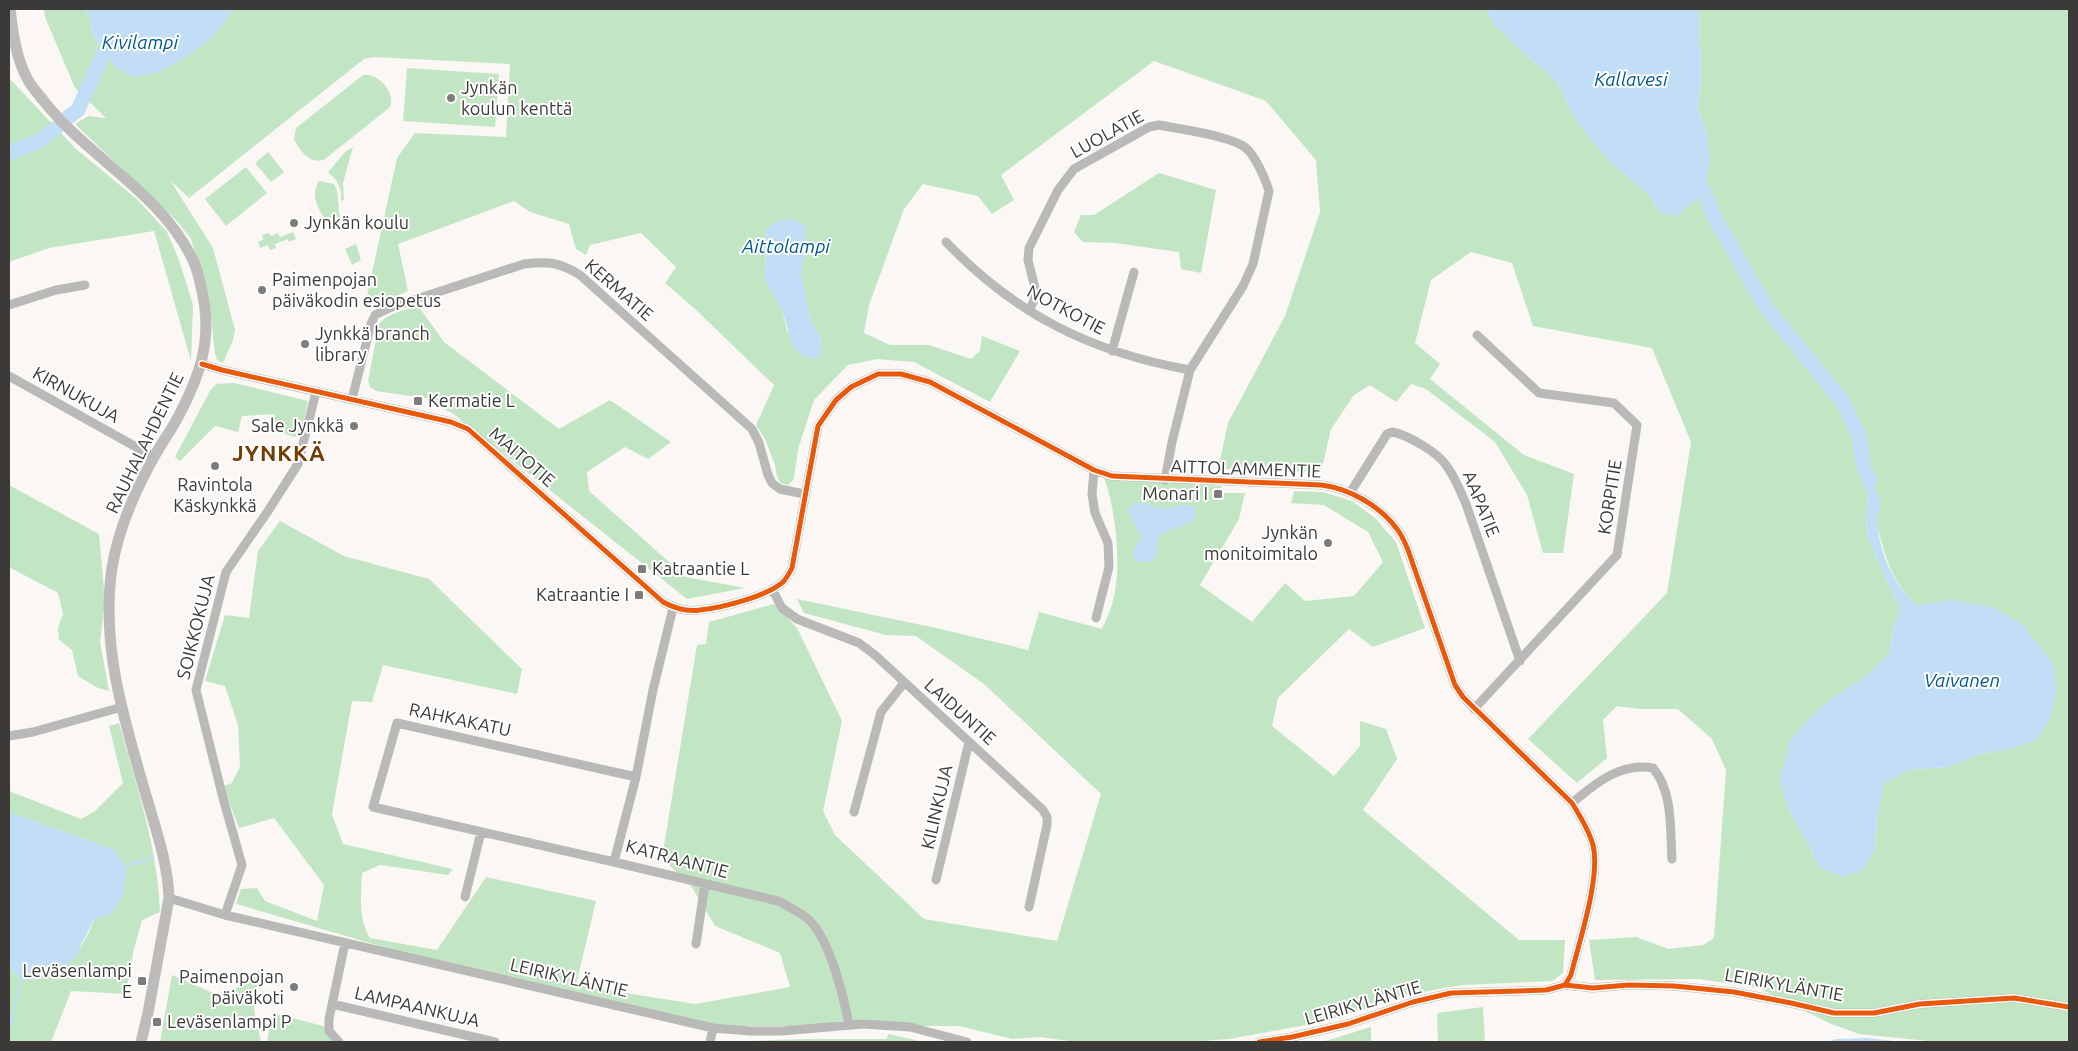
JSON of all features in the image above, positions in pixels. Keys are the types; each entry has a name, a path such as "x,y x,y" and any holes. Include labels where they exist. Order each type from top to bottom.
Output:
{"main road":[{"name":"RAUHALAHDENTIE","path":"10,9 14,44 28,80 59,120 149,201 179,236 193,260 206,312 206,339 202,364 177,418 154,457 125,520 112,568 110,638 118,692 162,849 170,898 141,1042"}],"street":[{"name":"LUOLATIE","path":"1029,311 1034,300 1034,288 1028,260 1029,248 1058,190 1074,169 1149,127 1159,125 1239,143 1248,150 1270,191 1253,264 1243,286 1190,370 1172,442 1165,480"},
{"name":"NOTKOTIE","path":"946,242 1007,297 1052,325 1112,351 1153,363 1190,370"},
{"name":"KERMATIE","path":"352,399 365,344 375,315 389,308 524,264 546,261 564,265 580,275 752,429 759,443 772,483 780,489 804,494"},
{"path":"1112,351 1134,272"},
{"path":"9,305 56,290 85,285"},
{"name":"KORPITIE","path":"1474,709 1617,556 1637,425 1614,403 1540,393 1477,335"},
{"name":"MAITOTIE","path":"202,364 451,422 468,429 663,602 673,608"},
{"name":"AITTOLAMMENTIE","path":"673,608 699,610 732,603 772,589 783,582 792,568 804,494 818,426 836,400 850,387 878,374 901,374 930,382 1094,470 1112,476 1165,480 1214,480 1334,486 1350,493 1387,516 1408,550 1455,685 1474,709 1572,803 1583,821 1593,846 1594,870 1591,893 1571,975 1565,985"},
{"name":"KIRNUKUJA","path":"9,376 154,457"},
{"name":"SOIKKOKUJA","path":"225,915 242,865 222,798 196,690 226,572 298,464 316,392"},
{"name":"AAPATIE","path":"1350,493 1386,434 1392,432 1422,445 1445,463 1457,483 1466,504 1520,660"},
{"path":"1094,470 1092,494 1095,513 1108,543 1109,567 1096,618"},
{"name":"LAIDUNTIE","path":"772,589 782,608 797,619 859,643 876,655 1043,810 1047,817 1028,907"},
{"name":"KATRAANTIE","path":"673,608 636,777 614,862 778,901 802,913 812,923 827,948 849,1025"},
{"path":"854,812 881,712 904,683"},
{"path":"9,736 33,732 122,707"},
{"name":"RAHKAKATU","path":"614,862 374,807 397,723 636,777"},
{"name":"KILINKUJA","path":"936,880 969,742"},
{"path":"1572,803 1606,777 1623,769 1643,766 1653,768 1666,788 1672,858"},
{"path":"466,897 481,832"},
{"path":"696,944 705,884"},
{"name":"LEIRIKYLÄNTIE","path":"170,898 225,915 713,1028 782,1031 863,1024 910,1027 967,1042"},
{"path":"339,1042 329,1031 332,1004 345,943"},
{"name":"LEIRIKYLÄNTIE","path":"1259,1042 1292,1038 1348,1024 1413,1002 1451,993 1546,990 1565,985 1593,988 1628,985 1674,986 1734,992 1791,1002 1834,1013 1874,1013 1920,1004 2014,998 2069,1007"},
{"name":"LAMPAANKUJA","path":"332,1004 494,1042"},
{"path":"710,1042 713,1028"}],"green space":[{"path":"44,9 86,9 94,37 116,68 157,73 186,57 211,39 234,9 1487,9 1494,24 1558,83 1572,114 1591,140 1611,163 1648,194 1660,213 1707,135 1698,109 1701,74 1699,9 2069,9 2069,1042 1938,1042 1859,1034 1829,1023 1759,988 1699,979 1595,980 1589,940 1636,937 1669,949 1703,945 1714,938 1726,770 1712,739 1678,709 1639,709 1617,706 1603,720 1607,758 1577,783 1528,739 1667,593 1691,442 1652,348 1533,326 1512,263 1471,252 1431,280 1415,343 1440,364 1430,379 1524,455 1574,474 1563,553 1543,553 1527,495 1495,442 1426,389 1411,384 1396,402 1370,385 1354,395 1331,429 1321,472 1218,469 1228,423 1285,316 1320,212 1316,160 1266,101 1154,61 1001,175 1014,200 992,214 978,196 923,184 904,209 869,305 864,333 890,345 929,345 971,359 980,351 982,336 1020,351 990,402 914,362 877,359 848,365 814,400 798,449 794,479 788,485 781,483 777,477 775,465 765,439 756,425 774,385 694,308 665,283 676,267 641,233 590,245 586,255 576,249 569,224 530,212 514,201 398,244 408,291 375,306 365,305 397,158 415,133 506,137 510,64 374,57 364,59 189,198 170,180 213,248 235,330 233,340 223,363 217,360 215,354 209,300 191,239 177,221 75,124 88,116 106,118 75,88 45,17","holes":["766,230 806,248 800,274 811,321 820,337 822,351 817,359 787,331 782,310 765,279","1868,495 1885,554 1897,581 1905,593 1917,605 2011,749 1979,754 1948,767 1908,770 1883,784 1877,815 1875,849 1818,867 1811,849 1788,809 1811,716 1834,697 1866,676 1889,654 1894,627 1900,609 1868,539 1866,519"]},
{"name":"Jynkän koulun kenttä","path":"407,68 499,74 495,127 403,121"},
{"path":"363,75 375,77 389,91 391,103 389,108 325,159 320,161 310,159 302,152 294,139 296,128"},
{"path":"9,78 75,148 139,201 167,232 179,260 193,305 191,361 154,231 49,248 9,262"},
{"path":"353,147 343,183 344,200 341,201 341,191 337,181 328,172 346,151"},
{"path":"268,152 284,172 271,182 255,163"},
{"path":"246,167 267,193 226,226 205,199"},
{"path":"1159,173 1216,190 1201,273 1181,269 1179,252 1115,243 1083,242 1074,232 1081,215 1094,215"},
{"path":"319,181 334,184 336,188 340,217 336,222 326,221 318,206 315,191"},
{"path":"293,232 296,239 289,242 288,239 275,244 276,248 270,250 268,245 260,248 258,242 263,240 262,235 269,233 271,236 278,233 280,237"},
{"path":"356,244 361,260 352,265 345,249"},
{"path":"419,307 444,342 559,429 610,400 671,442 648,459 625,447 587,472 589,491 686,577 745,588 687,599 455,415 425,398 376,391 370,387 368,381 379,324 392,314"},
{"path":"234,383 308,401 301,433 295,437 273,430 275,414 242,416 238,432 215,426 180,461 175,457 210,391 216,384"},
{"path":"1104,478 1221,486 1222,493 1245,493 1239,519 1200,585 1252,622 1285,583 1305,601 1354,596 1383,562 1368,532 1324,505 1291,503 1294,491 1323,492 1352,501 1375,518 1396,542 1425,628 1373,647 1349,629 1278,698 1272,726 1334,776 1360,746 1360,721 1386,729 1397,759 1363,810 1519,940 1565,940 1563,973 1552,981 1462,985 1388,998 1368,1008 1323,1022 1229,1039 1189,1042 1076,1042 1040,1037 1012,1039 959,1026 714,1026 394,950 236,904 241,889 257,888 265,901 317,921 324,885 274,818 239,828 223,786 232,783 240,766 238,725 225,686 205,681 225,615 249,618 258,551 280,521 344,556 429,579 522,669 517,694 383,665 372,702 352,701 332,814 343,844 453,869 448,875 380,865 362,873 362,915 370,938 437,950 486,877 596,901 576,985 695,1004 790,987 780,953 715,926 691,886 662,858 697,645 706,644 709,622 774,604 797,628 842,721 823,811 835,835 924,919 1057,941 1101,794 984,684 916,636 886,635 804,613 797,599 936,628 1028,650 1039,612 1102,629 1112,604 1117,572 1112,506"},
{"path":"9,485 99,534 105,600 100,642 109,691 98,688 78,676 72,650 59,640 58,628 63,614 58,593 9,567"},
{"path":"119,723 151,840 160,912 142,920 133,953 126,994 71,991 51,1042 9,1042 9,966 21,980 46,965 68,964 78,952 92,925 115,850 9,812 9,791 81,819 95,811 123,783 109,726"},
{"path":"262,968 254,1010 261,1042 160,1042 172,975 224,998"},
{"path":"1483,1007 1485,1042 1438,1042 1437,1013"},
{"path":"272,1013 323,1026 334,1042 267,1042"},
{"path":"1371,1027 1371,1042 1322,1042"},
{"path":"889,1034 924,1042 722,1042 886,1039"}],"water":[{"name":"Kivilampi","path":"86,9 234,9 211,39 186,57 157,73 134,77 116,68 94,37"},
{"name":"Kallavesi","path":"1487,9 1699,9 1701,74 1698,109 1707,135 1710,160 1704,192 1678,216 1660,213 1648,194 1611,163 1591,140 1572,114 1558,83 1493,24"},
{"name":"Aittolampi","path":"793,219 805,226 806,248 801,274 811,321 820,337 822,351 817,359 805,357 793,347 782,310 765,279 766,230 779,220"},
{"name":"Vaivanen","path":"1870,480 1880,501 1877,518 1884,555 1894,577 1908,597 1917,605 1953,600 1995,608 2022,624 2054,665 2056,695 2049,721 2036,740 2011,749 1979,754 1948,767 1908,770 1884,784 1877,815 1875,849 1863,870 1844,877 1818,867 1811,849 1788,809 1780,780 1790,740 1811,716 1834,697 1866,676 1889,654 1894,627 1900,609 1868,539 1866,519 1868,495 1864,486"},
{"path":"1140,502 1164,509 1187,505 1193,506 1196,512 1194,520 1160,535 1156,556 1154,559 1145,562 1137,562 1133,557 1134,549 1141,538 1128,510 1132,504"},
{"path":"9,812 115,850 126,869 124,892 112,914 94,919 76,956 68,964 46,965 35,980 21,980 9,966"},
{"path":"1868,1038 1902,1042 1827,1042 1836,1039"}],"waterway":[{"path":"67,118 78,110 104,52"},
{"path":"9,153 39,141 56,128"},
{"path":"1696,174 1716,220 1765,306 1842,401 1859,435 1864,468 1870,480"},
{"path":"123,866 153,858"},
{"path":"9,1028 21,980"}],"cycle path":[{"path":"202,364 451,422 468,429 663,602 685,610 709,609 732,604 768,592 784,581 792,568 818,426 836,400 851,387 878,374 901,374 930,382 1094,470 1112,476 1321,485 1353,494 1382,513 1402,536 1455,685 1463,697 1572,803 1589,834 1595,858 1592,891 1571,975 1565,985"},
{"path":"1259,1042 1292,1037 1348,1024 1413,1002 1451,993 1546,990 1565,985 1593,988 1628,985 1674,986 1734,992 1834,1013 1874,1013 1920,1004 2014,998 2069,1007"}],"place":[{"name":"Jynkän koulun kenttä","path":"451,98"},
{"name":"Jynkän koulu","path":"294,223"},
{"name":"Paimenpojan päiväkodin esiopetus","path":"262,290"},
{"name":"Jynkkä branch library","path":"305,344"},
{"name":"Kermatie L","path":"418,401"},
{"name":"Sale Jynkkä","path":"354,426"},
{"name":"Ravintola Käskynkkä","path":"215,466"},
{"name":"Monari I","path":"1218,494"},
{"name":"Jynkän monitoimitalo","path":"1328,543"},
{"name":"Katraantie L","path":"642,569"},
{"name":"Katraantie I","path":"639,595"},
{"name":"Leväsenlampi E","path":"142,981"},
{"name":"Paimenpojan päiväkoti","path":"294,987"},
{"name":"Leväsenlampi P","path":"157,1022"}],"district":[{"name":"JYNKKÄ","path":"279,453"}]}
